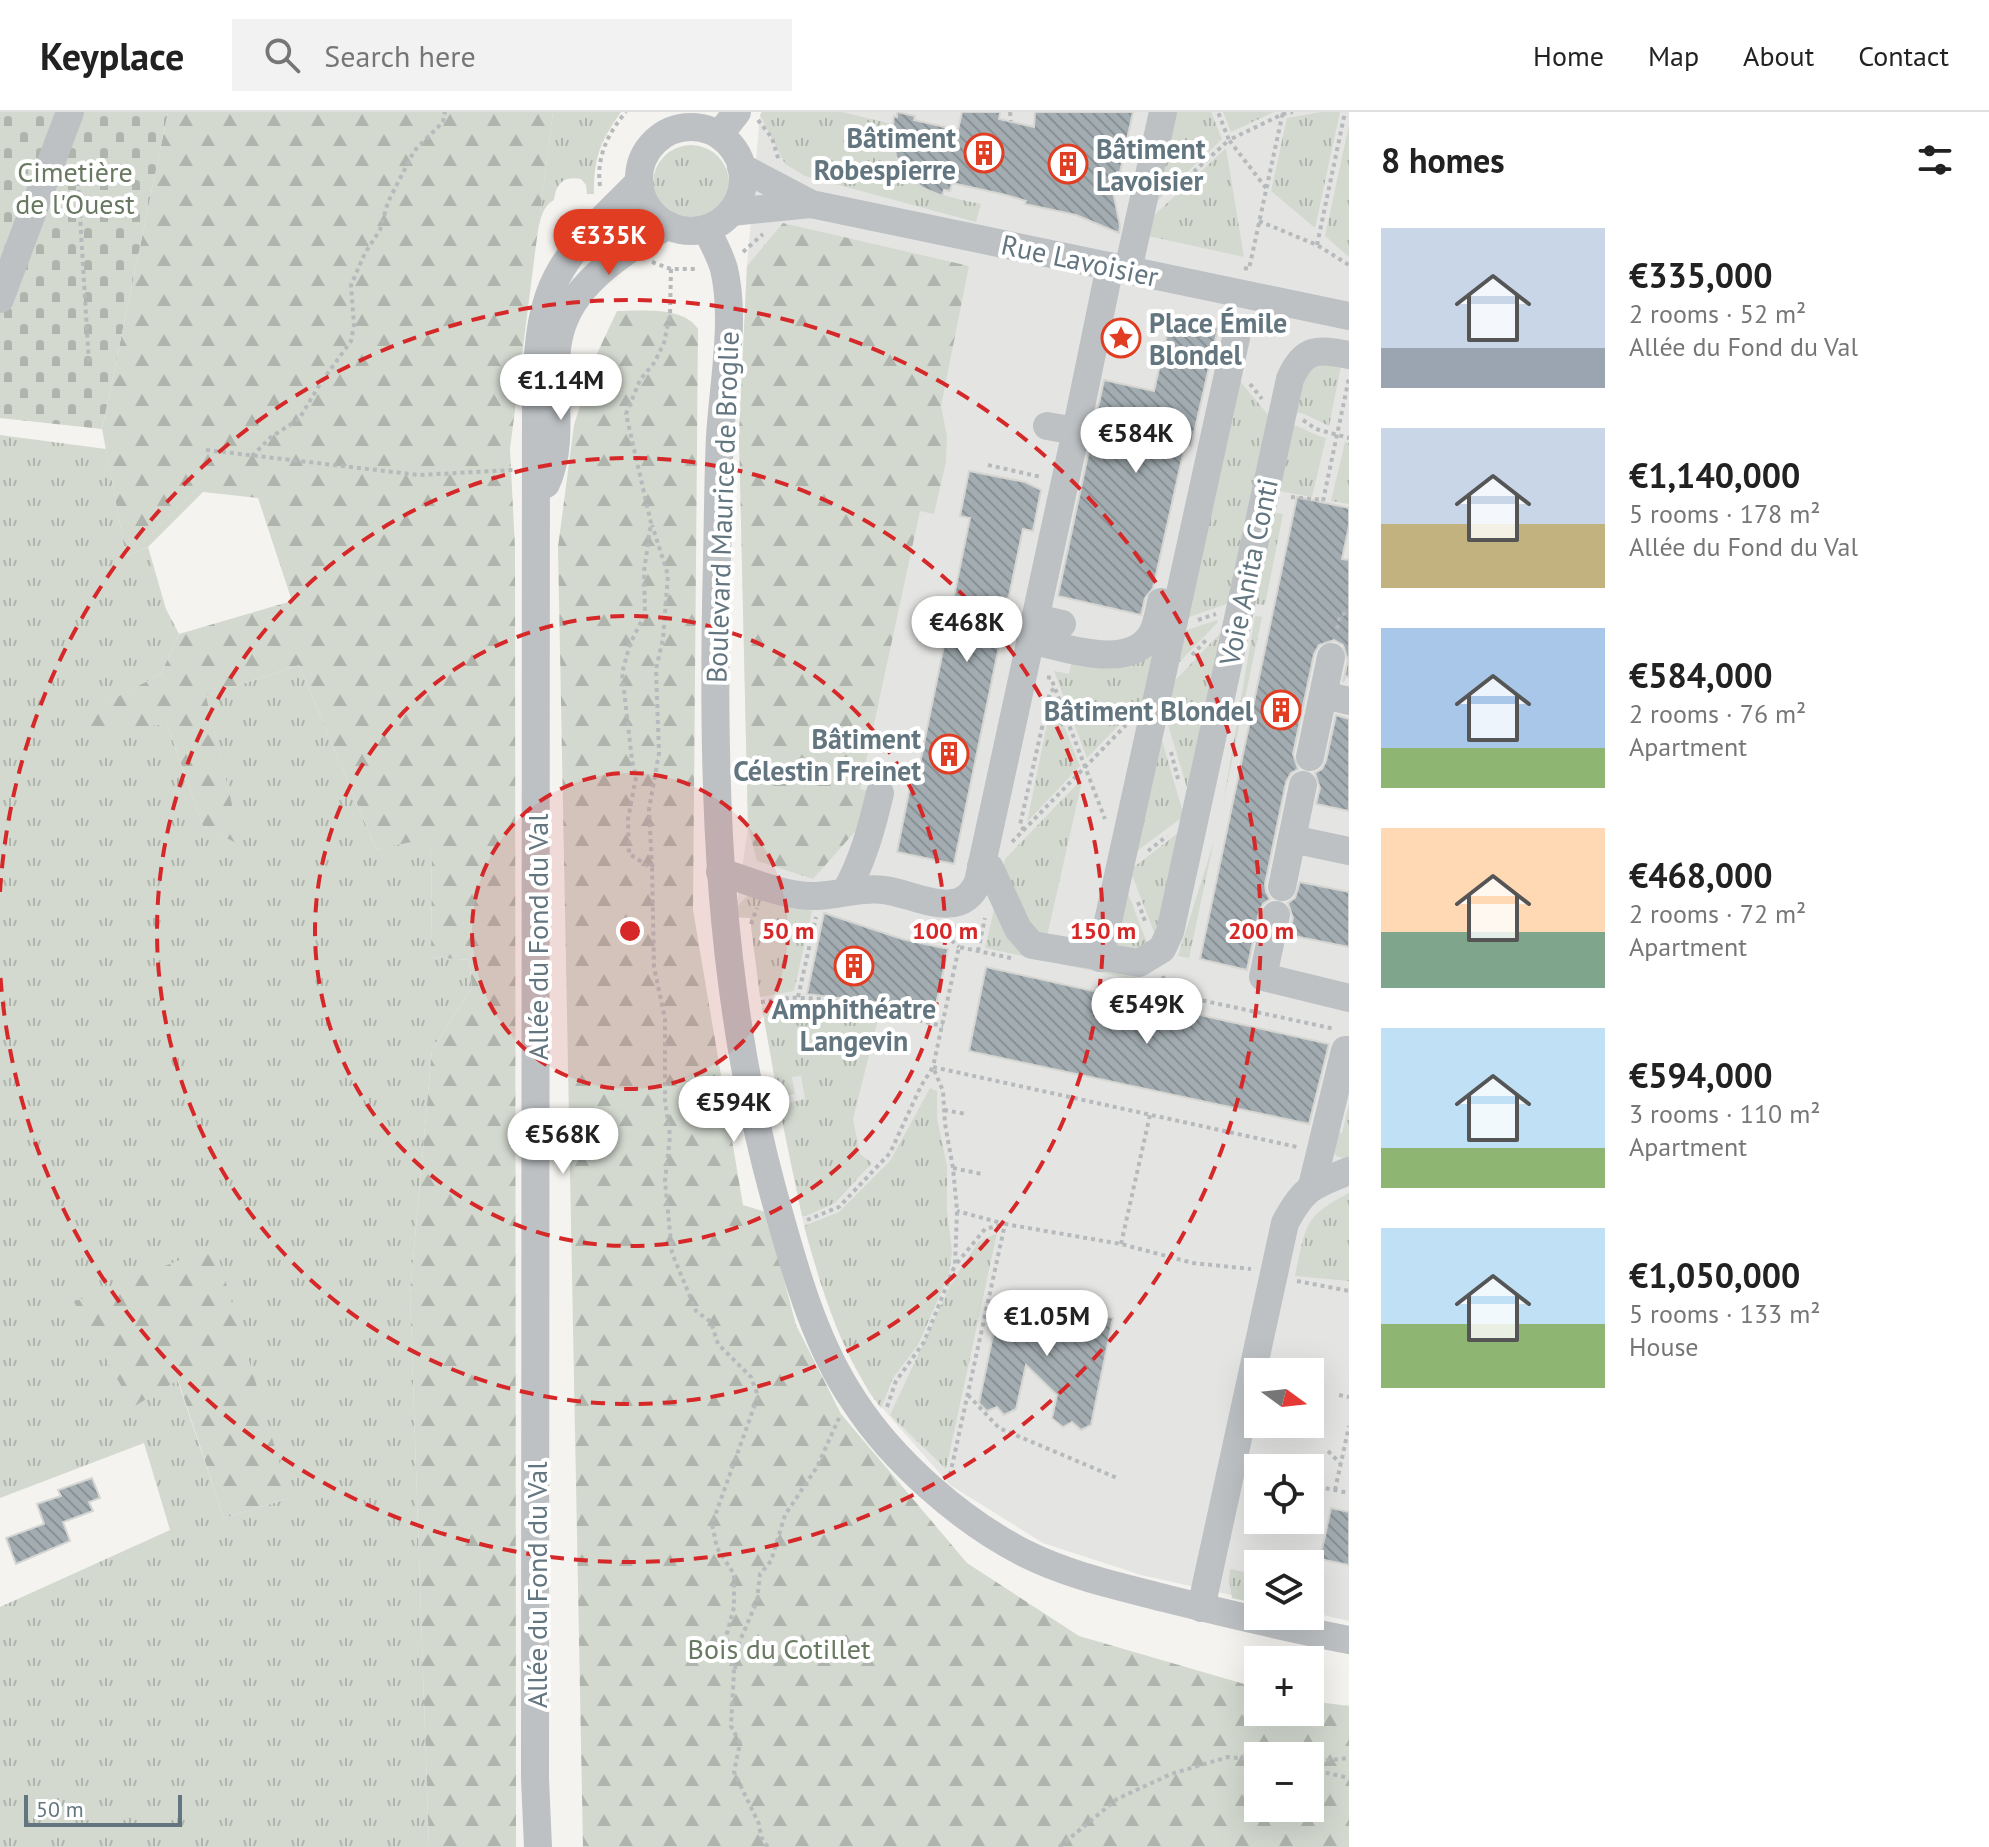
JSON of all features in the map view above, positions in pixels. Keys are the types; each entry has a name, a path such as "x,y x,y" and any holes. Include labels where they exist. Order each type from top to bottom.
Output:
{"street":[{"path":"0,299 70,112"},
{"path":"719,135 737,112"},
{"path":"1138,975 1100,958 1032,945 1018,929 990,868 1043,627 1064,489 1095,341 1163,112"},
{"path":"694,127 719,135 731,146 741,167 742,187 731,212 706,229 688,231 663,222 645,202 639,182 648,151 663,135 673,130 694,127"},
{"name":"Rue Lavoisier","path":"741,167 811,204 1349,316"},
{"name":"Allée du Fond du Val","path":"538,1847 535,1779 536,375 544,315 557,276 577,247 639,182"},
{"name":"Rue Lavoisier","path":"731,212 811,204"},
{"path":"536,507 550,475 555,450 555,371 559,335 574,302 598,272 663,222"},
{"name":"Allée du Fond du Val","path":"544,315 593,256 620,237 663,222"},
{"name":"Boulevard Maurice de Broglie","path":"706,229 722,264 728,305 720,442 716,605 720,872 725,940 740,1052 766,1173 834,1367 855,1403 878,1432 937,1493 977,1524 1025,1553 1092,1581 1349,1640"},
{"path":"1100,958 1236,338"},
{"name":"Voie Anita Conti","path":"1138,975 1162,949 1170,932 1290,379 1298,362 1307,354 1330,351 1349,355"},
{"path":"1047,426 1076,431"},
{"path":"1043,627 1106,656 1127,653 1141,646 1151,635 1157,621 1192,464 1181,461"},
{"path":"1310,757 1336,698 1331,657"},
{"path":"1282,887 1303,785"},
{"path":"846,891 858,869 880,793"},
{"path":"1292,839 1349,851"},
{"path":"720,872 800,895 886,890 944,904 959,902 973,895 992,859"},
{"path":"1276,915 1263,977 1349,998"},
{"path":"1312,1186 1345,1050 1349,1050"},
{"path":"1201,1608 1285,1223 1297,1200 1312,1186 1349,1171"}],"path":[{"path":"252,456 271,437 299,419 351,341 354,325 351,285 365,253 380,230 388,202 414,151 443,122 445,112"},
{"path":"1010,112 1011,121"},
{"path":"1218,112 1229,140 1266,188"},
{"path":"1164,199 1229,140 1283,113 1293,112"},
{"path":"1317,245 1345,112"},
{"path":"1227,292 1233,265 1249,269 1283,113"},
{"path":"76,159 89,364"},
{"path":"1259,221 1317,245 1349,265"},
{"path":"671,269 670,314 664,343 654,363 640,380 626,414 638,478 668,575 663,639 656,669 659,753 649,809 654,967 665,1019 665,1101 670,1136 665,1181 672,1253 696,1311 711,1322 718,1344 751,1377 758,1396 712,1524 717,1548 734,1574 734,1607 726,1637 734,1672"},
{"path":"1289,505 1291,495 1323,502 1349,378"},
{"path":"206,450 419,475 535,469"},
{"path":"651,523 645,558 645,614 630,644 622,673 636,777 628,819 629,854 652,868"},
{"path":"1337,629 1340,616 1349,610"},
{"path":"1192,622 1226,611"},
{"path":"1188,659 1218,628"},
{"path":"1041,676 1051,678 1106,821"},
{"path":"1024,830 1020,825 1050,692 1055,688"},
{"path":"992,859 1128,723"},
{"path":"1169,745 1182,789"},
{"path":"1147,851 1169,834"},
{"path":"1136,898 1147,928"},
{"path":"978,951 988,906"},
{"path":"798,997 819,907"},
{"path":"955,918 951,940 959,947 1022,960"},
{"path":"783,1227 839,1207 890,1153 933,1067 959,947"},
{"path":"1138,975 1349,1032"},
{"path":"761,1002 798,997 881,1010 898,1017 943,1026"},
{"path":"933,1067 943,1091 953,1168 957,1211 955,1265"},
{"path":"933,1067 1321,1152"},
{"path":"944,1110 966,1114"},
{"path":"1121,1244 1150,1115"},
{"path":"953,1168 982,1174"},
{"path":"957,1211 1005,1224 1121,1244 1193,1263 1252,1269"},
{"path":"878,1432 896,1381 924,1342 955,1265 985,1229 1005,1224"},
{"path":"937,1493 952,1473 1005,1224"},
{"path":"1291,1279 1349,1291"},
{"path":"968,1395 999,1428 1117,1478"},
{"path":"1339,1395 1349,1397"},
{"path":"768,1847 734,1772 740,1743 731,1726 739,1643 757,1601 760,1574 771,1561 785,1515 817,1467 841,1414 855,1403"},
{"path":"1335,1490 1349,1426"},
{"path":"1328,1451 1341,1464"},
{"path":"1324,1488 1349,1493"},
{"path":"1059,1847 1117,1799 1171,1774 1228,1757 1244,1759"},
{"path":"1324,1761 1349,1758"},
{"path":"1324,1772 1349,1778"}],"shaded area":[{"path":"762,112 1349,112 1349,1621 1324,1615 1324,1550 1244,1550 1244,1598 1141,1575 1043,1543 950,1485 869,1393 836,1325 804,1226 761,1002 750,918 735,917 748,827 739,435 747,266"}],"green space":[{"name":"Cimetière de l'Ouest","path":"0,112 168,112 102,429 0,418"},
{"path":"168,112 553,112 510,449 515,548 516,1847 429,1847 410,1294 432,1049 472,988 469,960 431,957 432,838 376,849 299,665 206,696 242,846 203,826 167,724 85,734 79,717 161,674 179,634 292,601 258,498 203,492 148,547 126,556 102,429"},
{"path":"553,112 621,112 600,150 594,194 587,194 586,185 581,179 562,182 554,200 544,211 537,236"},
{"path":"762,112 842,112 892,124 897,161 906,173 931,191 981,204 976,222 805,176 785,164 760,115"},
{"path":"1171,112 1211,112 1222,139 1157,201"},
{"path":"1223,112 1274,112 1231,132"},
{"path":"1340,112 1315,228 1271,191 1287,118"},
{"path":"1349,125 1349,257 1325,236"},
{"path":"691,145 706,148 718,156 726,168 729,183 726,198 718,210 706,218 691,221 676,218 664,210 656,198 653,183 656,168 664,156 676,148"},
{"path":"1226,148 1244,257 1144,235 1147,222"},
{"path":"783,223 969,266 941,406 947,436 946,462 934,514 920,511 860,789 873,792 860,826 813,879 757,861 748,827 739,435 747,266"},
{"name":"Bois du Cotillet","path":"617,311 672,313 683,316 698,329 693,910 743,1205 766,1212 796,1325 841,1414 967,1563 1079,1636 1244,1684 1244,1726 1324,1726 1324,1703 1349,1706 1349,1847 583,1847 558,547 574,425 594,360"},
{"path":"1342,361 1329,426 1290,411 1304,366"},
{"path":"1239,380 1270,417 1235,601 1181,620"},
{"path":"1287,423 1326,438 1312,497 1273,490"},
{"path":"0,435 106,449 126,556 148,547 166,609 179,634 161,674 80,717 167,724 203,826 241,845 206,696 299,665 376,849 432,837 431,957 469,960 472,988 432,1049 410,1294 429,1847 0,1847 0,1607 170,1530 144,1443 0,1498","holes":["177,1379 290,1498 224,1518"]},
{"path":"1345,442 1349,443 1349,504 1331,501"},
{"path":"1268,511 1283,514 1265,605 1248,603"},
{"path":"1255,616 1262,617 1223,804"},
{"path":"1218,622 1174,668 1178,633"},
{"path":"1228,625 1191,801 1162,705 1166,690"},
{"path":"1159,636 1152,691 1087,758 1054,671 1069,674 1073,656"},
{"path":"1052,700 1080,766 1027,822"},
{"path":"1158,726 1184,816 1129,857"},
{"path":"1080,781 1046,941 1040,939 1002,874 1005,859"},
{"path":"1182,830 1157,940 1130,870"},
{"path":"1214,841 1189,958 1178,956"},
{"path":"1124,883 1149,948 1128,953 1115,944"},
{"path":"749,894 812,911 794,991 760,997 750,918 735,917 736,908"},
{"path":"997,896 1018,941 1137,973 1136,980 985,948"},
{"path":"795,1003 879,1015 853,1119 860,1154 872,1163 835,1203 806,1216 802,1216 779,1105 805,1099 801,1076 792,1077 795,1094 778,1097 762,1008"},
{"path":"930,1088 937,1091 937,1118 947,1166 947,1211 952,1251 949,1274 918,1345 893,1378 881,1408 854,1366 844,1343 825,1297 804,1226 839,1212 890,1161"},
{"path":"1349,1104 1349,1160 1336,1156 1333,1150 1335,1132 1342,1133"},
{"path":"1349,1193 1349,1281 1295,1276 1308,1225 1322,1209"},
{"path":"997,1233 946,1469 890,1415 951,1284 978,1242"},
{"path":"215,1246 290,1498 224,1518 178,1380 133,1407 74,1302"},
{"path":"1230,1569 1244,1572 1244,1601 1232,1598"}],"building":[{"path":"897,112 915,116 914,120 958,130 962,112 1000,112 999,119 1034,127 1035,112 1133,112 1113,192 1119,233 1076,215 1025,204 1026,201 1006,195 952,183 950,191 944,190 942,196 923,188 911,179 896,156 892,132"},
{"path":"1171,317 1218,328 1191,446 1185,445 1153,588 1145,598 1141,615 1058,596 1104,380 1154,391"},
{"path":"969,471 1025,482 1041,490 1033,531 1023,529 1009,596 1003,605 1005,617 954,864 897,852 911,782 916,783 970,518 960,516"},
{"name":"Bâtiment Blondel","path":"1297,497 1349,508 1349,526 1342,559 1349,560 1349,677 1346,676 1343,682 1348,660 1343,645 1334,640 1319,645 1314,654 1293,754 1298,769 1291,773 1286,782 1265,884 1270,899 1259,912 1247,970 1200,959"},
{"path":"1336,715 1349,719 1349,811 1316,804 1320,788 1315,773 1322,769 1326,761"},
{"path":"1300,882 1349,892 1349,947 1289,935 1293,918 1288,903 1295,898"},
{"name":"Amphithéatre Langevin","path":"824,913 902,939 948,949 934,1014 887,1004 807,994"},
{"path":"986,967 1329,1044 1309,1124 969,1051"},
{"path":"1010,1297 1113,1318 1091,1425 1081,1430 1072,1422 1063,1427 1052,1418 1057,1395 1026,1365 1016,1409 1004,1415 997,1407 987,1411 979,1403 999,1306"},
{"path":"92,1478 100,1498 89,1502 93,1511 63,1522 70,1541 16,1564 6,1538 44,1524 37,1504 61,1496 58,1490"},
{"path":"1331,1508 1349,1512 1349,1565 1324,1560 1322,1550"}],"place":[{"name":"Bâtiment Robespierre","path":"984,153"},
{"name":"Bâtiment Lavoisier","path":"1068,164"},
{"name":"Place Émile Blondel","path":"1121,338"},
{"name":"Bâtiment Blondel","path":"1281,710"},
{"name":"Bâtiment Célestin Freinet","path":"949,754"},
{"name":"Amphithéatre Langevin","path":"854,966"}]}
